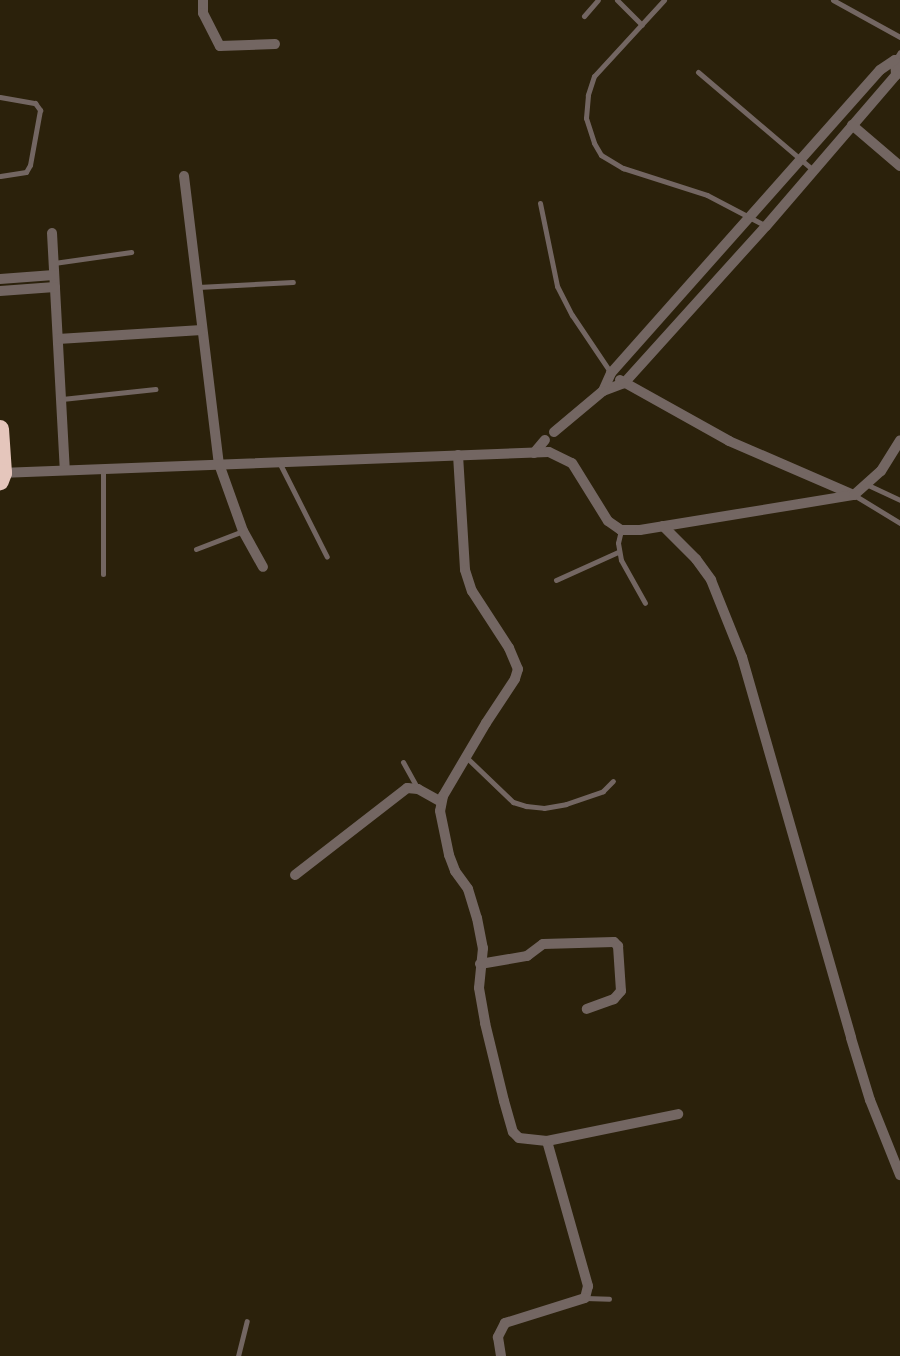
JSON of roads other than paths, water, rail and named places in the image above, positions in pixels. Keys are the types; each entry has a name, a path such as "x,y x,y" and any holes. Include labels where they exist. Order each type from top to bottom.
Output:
{"highway":[{"path":"0,429 1,476"}],"street":[{"path":"203,0 203,13 220,46 275,44"},
{"path":"598,394 624,383 766,226 896,75 898,56"},
{"path":"554,432 598,394 611,373 800,160 880,70 898,56"},
{"path":"852,125 900,166"},
{"path":"184,176 219,464 243,531 263,567"},
{"path":"52,233 66,470"},
{"path":"0,279 54,275"},
{"path":"0,291 55,287"},
{"path":"58,339 202,330"},
{"path":"611,373 624,383 729,441 854,495"},
{"path":"534,453 545,440"},
{"path":"1,476 66,470 549,452 572,463 608,521 621,530 705,520 854,495 868,485 881,471 900,441"},
{"path":"458,455 465,570 472,591 509,648 518,669 515,679 441,802 449,855 455,871 468,889 477,918 483,948 479,987 485,1023 513,1132 519,1138 547,1141 678,1114"},
{"path":"663,526 696,560 711,580 742,657 851,1038 874,1110 900,1175"},
{"path":"295,875 407,788 418,789 441,802"},
{"path":"480,964 527,956 543,944 614,942 618,946 621,992 614,999 587,1009"},
{"path":"501,1356 498,1337 505,1323 585,1298 588,1287 557,1184 547,1141"}],"lane":[{"path":"584,16 598,0"},
{"path":"618,0 642,25"},
{"path":"664,0 594,76 588,95 586,118 601,155 623,168 707,195 766,226"},
{"path":"833,0 900,37"},
{"path":"698,72 813,171"},
{"path":"0,97 34,103 40,110 30,165 26,172 0,176"},
{"path":"540,203 557,286 572,315 611,373"},
{"path":"54,263 131,252"},
{"path":"197,287 293,282"},
{"path":"62,399 155,389"},
{"path":"279,462 327,557"},
{"path":"103,469 103,574"},
{"path":"868,485 900,500"},
{"path":"854,495 900,523"},
{"path":"621,530 618,552 645,603"},
{"path":"196,549 243,531"},
{"path":"556,580 618,552"},
{"path":"466,757 513,802 526,806 544,808 566,804 603,791 613,781"},
{"path":"403,762 418,789"},
{"path":"585,1298 609,1299"},
{"path":"238,1356 247,1321"}]}
